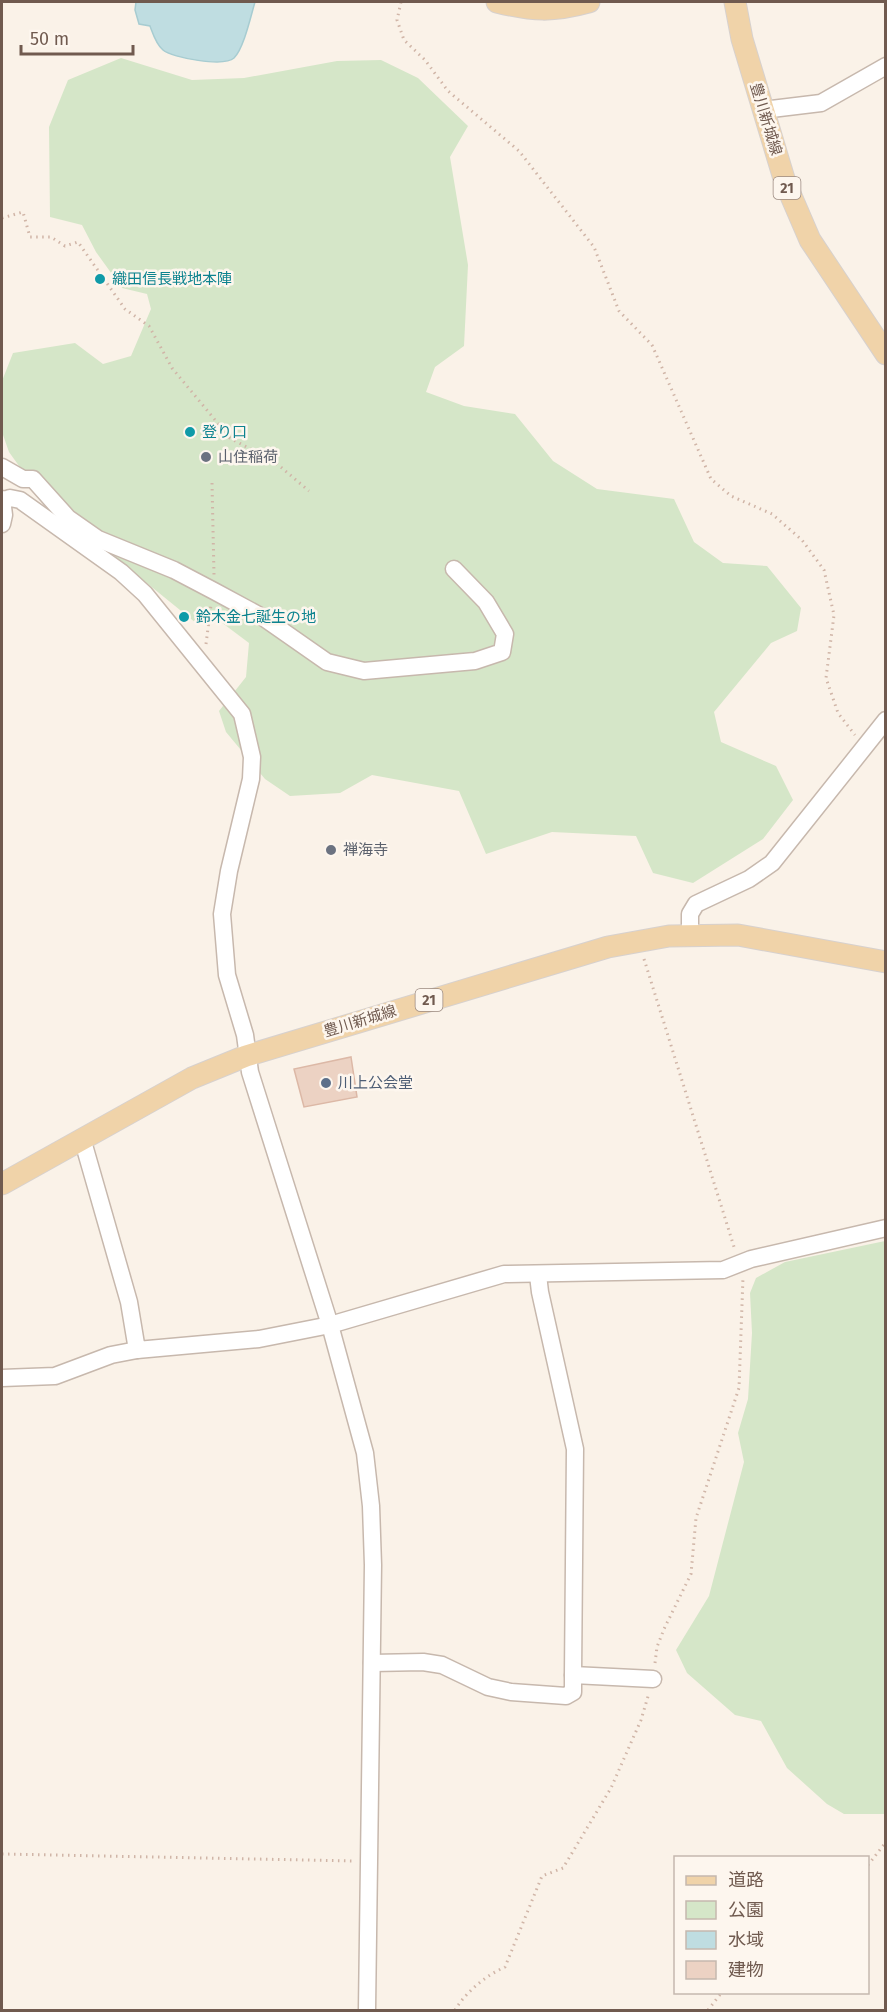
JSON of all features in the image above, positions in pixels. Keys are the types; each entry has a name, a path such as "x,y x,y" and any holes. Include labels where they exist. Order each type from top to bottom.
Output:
{"main road":[{"path":"497,2 528,9 560,10 589,2"},
{"name":"豊川新城線","path":"735,2 742,39 785,182 810,240 885,354"},
{"name":"豊川新城線","path":"2,1184 192,1078 246,1056 522,971 640,940 690,934 738,935 885,962"}],"street":[{"path":"763,110 821,103 885,66"},
{"path":"2,467 23,479 33,479 68,518 98,539 174,570 214,591 264,618 327,662 364,671 475,661 502,652 505,634 486,602 454,569"},
{"path":"2,524 2,500 10,498 20,500 122,572 146,594 242,714 252,757 251,779 229,871 222,914 227,975 245,1035 246,1056 350,1391 366,1463 371,1506 373,1564 367,2010"},
{"path":"690,934 690,915 696,904 749,879 772,863 885,720"},
{"path":"82,1138 129,1302 137,1350"},
{"path":"2,1378 55,1376 111,1355 137,1350 260,1339 330,1325 504,1274 723,1270 751,1259 885,1228"},
{"path":"372,1663 433,1663 488,1687 511,1692 566,1696 573,1692 575,1449 538,1275"},
{"path":"573,1675 653,1678"}],"path":[{"path":"401,2 398,20 404,40 425,60 448,91 519,151 594,247 619,311 652,345 711,479 731,496 772,514 802,540 824,570 834,615 826,678 838,713 864,746"},
{"path":"2,218 24,212 30,237 51,237 65,246 78,242 125,309 149,326 172,368 230,438 276,462 309,490"},
{"path":"455,2010 464,1997 494,1972 505,1967 542,1876 563,1868 611,1788 641,1720 653,1678 657,1647 691,1574 696,1518 739,1388 743,1276 640,940"},
{"path":"869,1862 885,1842"},
{"path":"2,1854 369,1861"},
{"path":"708,2010 721,1994"}],"green space":[{"path":"121,58 192,80 244,78 337,61 381,60 418,78 468,126 450,157 468,265 464,346 435,367 426,392 464,406 515,414 553,461 597,489 674,499 694,542 723,563 767,566 801,608 797,631 771,643 714,712 721,742 776,766 793,800 763,839 693,883 653,873 636,836 552,832 486,854 459,791 372,775 340,793 290,796 265,779 226,732 219,711 246,677 249,643 221,622 196,623 42,498 9,452 2,432 2,381 13,353 75,343 103,364 131,356 151,309 147,294 122,288 96,252 82,225 50,217 49,127 68,80"},
{"path":"885,1241 885,1814 844,1814 827,1804 787,1768 761,1721 735,1715 687,1673 676,1650 709,1596 744,1462 738,1433 748,1399 752,1333 750,1293 756,1278 785,1262"}],"water":[{"path":"136,2 255,2 238,53 228,61 210,62 176,56 163,50 150,26 139,24 135,10"}],"building":[{"name":"川上公会堂","path":"351,1057 357,1097 304,1107 294,1069"}],"place":[{"name":"織田信長戦地本陣","path":"100,279"},
{"name":"登り口","path":"190,432"},
{"name":"山住稲荷","path":"206,457"},
{"name":"鈴木金七誕生の地","path":"184,617"},
{"name":"禅海寺","path":"331,850"},
{"name":"川上公会堂","path":"326,1083"}]}
